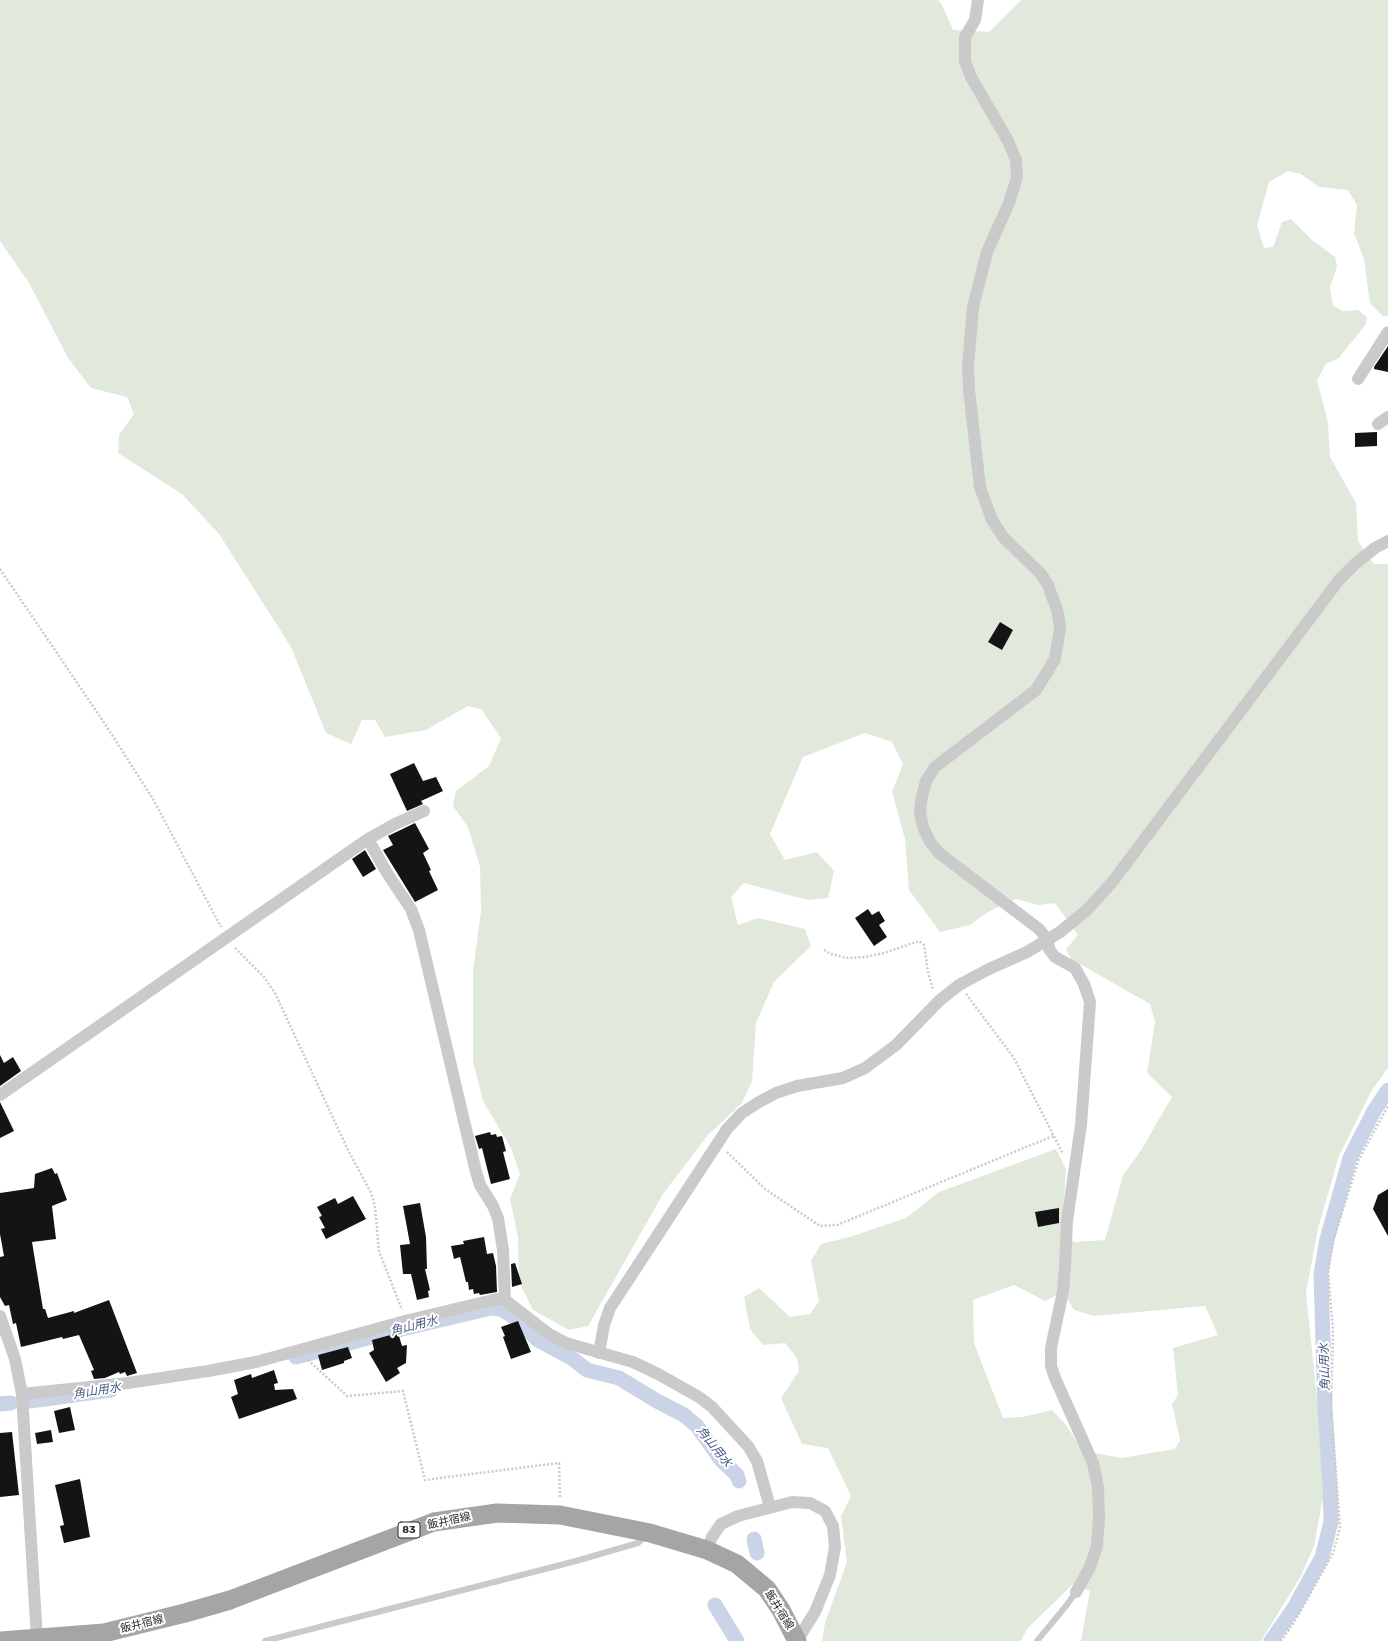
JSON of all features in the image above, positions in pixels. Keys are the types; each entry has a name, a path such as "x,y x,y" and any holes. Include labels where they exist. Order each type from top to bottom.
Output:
{"main road":[{"name":"飯井宿線","path":"0,1641 104,1634 230,1600 434,1522 497,1512 560,1515 650,1533 707,1550 737,1564 767,1589 781,1610 796,1638"}],"street":[{"path":"978,0 975,20 965,37 965,61 971,77 1008,141 1016,160 1017,177 1012,198 987,252 973,307 968,366 969,390 980,487 992,520 1003,537 1041,574 1048,585 1058,613 1060,628 1054,659 1036,690 935,767 926,781 920,812 930,842 939,853 1039,929 1048,940 1049,950 1055,957 1076,968 1084,984 1090,1002 1075,1175 1067,1221 1062,1291 1051,1348 1052,1366 1055,1378 1093,1463 1098,1487 1099,1517 1097,1546 1090,1567 1076,1592"},
{"path":"1358,379 1388,332"},
{"path":"599,1353 604,1326 610,1308 727,1129 742,1113 776,1093 797,1086 843,1078 875,1062 896,1045 940,1000 959,984 1027,952 1048,940 1086,910 1113,881 1339,580 1356,563 1375,548 1388,541"},
{"path":"0,1095 368,839 395,824 424,811"},
{"path":"368,839 387,873 411,909 419,930 476,1172 480,1185 493,1206 498,1218 503,1250 504,1300"},
{"path":"22,1394 128,1383 208,1371 297,1351 405,1321 497,1300 504,1300 517,1308 548,1334 566,1343 632,1362 658,1374 699,1397 712,1407 748,1446 757,1461 770,1507"},
{"path":"0,1316 15,1359 22,1394 37,1639"},
{"path":"707,1550 712,1537 721,1524 738,1516 792,1502 810,1503 825,1511 833,1526 835,1547 830,1575 815,1612 796,1638"}],"lane":[{"path":"265,1641 576,1561 638,1543 650,1533"},
{"path":"1036,1641 1076,1592"}],"path":[{"path":"0,569 101,717 153,799 227,938 240,955 264,978 275,994 348,1150 371,1193 375,1207 378,1251 405,1321"},
{"path":"824,950 830,954 846,958 865,957 884,953 919,941 924,945 932,989 940,1000"},
{"path":"959,984 1014,1058 1053,1136 1075,1175"},
{"path":"1282,1641 1296,1620 1333,1553 1340,1527 1331,1408 1332,1331 1328,1270 1333,1241 1359,1159 1388,1106"},
{"path":"718,1143 765,1189 820,1226 836,1225 1053,1136"},
{"path":"297,1351 347,1396 403,1391 425,1480 559,1462 560,1515"}],"shaded area":[{"path":"0,0 938,0 941,3 953,30 989,32 1021,0 1388,0 1388,316 1383,316 1370,303 1364,259 1354,233 1357,205 1348,190 1319,187 1301,174 1288,171 1269,182 1257,225 1264,248 1273,247 1282,222 1291,219 1312,240 1335,257 1337,267 1330,287 1333,305 1342,311 1358,310 1367,317 1366,324 1339,358 1326,364 1317,380 1328,423 1330,457 1356,503 1358,541 1374,564 1388,564 1388,1068 1372,1090 1339,1156 1318,1228 1306,1293 1318,1409 1323,1497 1314,1546 1301,1576 1261,1641 1081,1641 1090,1591 1073,1584 1027,1629 1021,1641 822,1641 825,1623 847,1562 841,1516 851,1496 828,1448 802,1444 781,1398 799,1371 797,1358 785,1343 763,1345 750,1329 744,1297 759,1288 790,1317 810,1314 819,1301 811,1261 821,1244 850,1237 906,1218 939,1192 1056,1149 1066,1169 1062,1229 1074,1242 1105,1240 1123,1175 1140,1152 1172,1097 1147,1073 1155,1022 1150,1004 1071,959 1066,949 1078,935 1055,903 1038,905 1016,899 988,912 970,925 940,932 909,890 905,839 892,792 903,764 892,742 865,733 803,757 770,834 785,860 817,852 834,871 828,898 808,900 744,883 731,897 738,925 758,918 805,929 811,946 774,982 756,1023 752,1081 742,1103 708,1135 663,1194 588,1326 569,1330 533,1310 519,1282 518,1237 510,1199 520,1174 511,1148 483,1101 473,1061 473,971 481,911 480,867 468,827 453,806 456,791 489,766 501,738 481,709 468,706 426,730 385,737 375,720 362,720 351,744 326,733 291,647 219,534 182,494 118,453 119,435 134,414 127,397 91,388 68,358 29,283 0,241","holes":["1014,1285 1045,1301 1055,1296 1068,1300 1074,1310 1094,1316 1205,1306 1218,1335 1173,1348 1178,1395 1172,1404 1180,1440 1175,1449 1122,1458 1083,1451 1066,1425 1052,1410 1023,1417 1003,1418 974,1343 973,1300"]}],"building":[{"path":"1388,346 1388,372 1374,369 1374,367"},
{"path":"1377,432 1377,446 1355,447 1355,433"},
{"path":"1000,622 1013,630 1002,650 988,642"},
{"path":"414,763 423,781 436,777 443,791 421,801 423,804 407,811 390,774"},
{"path":"415,823 429,849 423,853 431,870 429,871 438,890 415,902 383,850 393,845 388,836"},
{"path":"365,850 376,869 363,877 352,859"},
{"path":"868,909 872,915 879,911 885,921 879,925 887,937 874,946 855,918"},
{"path":"0,1055 4,1063 13,1057 21,1071 0,1086"},
{"path":"0,1102 14,1131 0,1138"},
{"path":"490,1132 491,1135 496,1134 497,1137 502,1136 506,1151 503,1152 510,1179 491,1184 482,1148 479,1149 475,1136"},
{"path":"52,1168 55,1174 57,1173 67,1200 52,1206 56,1239 32,1242 43,1309 45,1309 48,1318 74,1311 74,1313 109,1300 137,1373 127,1376 125,1372 120,1374 119,1372 105,1378 94,1379 91,1371 94,1370 79,1335 63,1339 62,1337 21,1347 16,1323 13,1324 9,1305 5,1306 0,1297 0,1257 4,1256 0,1234 0,1193 34,1188 35,1174"},
{"path":"1388,1189 1388,1236 1373,1209 1378,1195"},
{"path":"353,1196 366,1219 326,1239 321,1229 325,1228 319,1217 322,1216 317,1207 335,1198 338,1204"},
{"path":"420,1203 426,1237 427,1269 425,1269 430,1290 428,1291 429,1297 417,1300 411,1274 403,1274 400,1245 410,1244 403,1206"},
{"path":"1059,1208 1059,1223 1038,1227 1035,1212"},
{"path":"484,1237 487,1254 493,1253 496,1266 497,1292 480,1295 479,1293 474,1294 473,1289 469,1290 460,1257 454,1259 451,1246 464,1244 463,1241"},
{"path":"515,1263 522,1284 512,1287 511,1264"},
{"path":"518,1321 531,1352 511,1359 501,1327"},
{"path":"398,1333 402,1346 407,1345 406,1363 397,1368 400,1373 386,1382 369,1353 374,1350 372,1340"},
{"path":"348,1347 352,1358 344,1361 344,1363 322,1370 318,1355"},
{"path":"274,1370 278,1383 274,1384 275,1390 293,1389 297,1399 239,1419 231,1397 238,1394 234,1380 251,1374 252,1378"},
{"path":"70,1407 75,1430 59,1433 54,1411"},
{"path":"51,1430 53,1442 37,1444 35,1433"},
{"path":"12,1432 19,1495 0,1497 0,1433"},
{"path":"80,1479 90,1537 64,1543 60,1526 64,1525 55,1485"}],"waterway":[{"name":"角山用水","path":"1271,1641 1294,1608 1322,1557 1331,1522 1325,1409 1321,1274 1327,1239 1350,1158 1374,1111 1388,1090"},
{"name":"角山用水","path":"296,1357 402,1329 491,1308 501,1309 511,1315 538,1340 573,1359 587,1370 619,1378 684,1415 697,1426 721,1460 737,1475 739,1481"},
{"name":"角山用水","path":"30,1401 111,1390"},
{"name":"角山用水","path":"0,1404 11,1403"},
{"name":"角山用水","path":"754,1539 757,1553"},
{"name":"角山用水","path":"715,1605 737,1641"}]}
